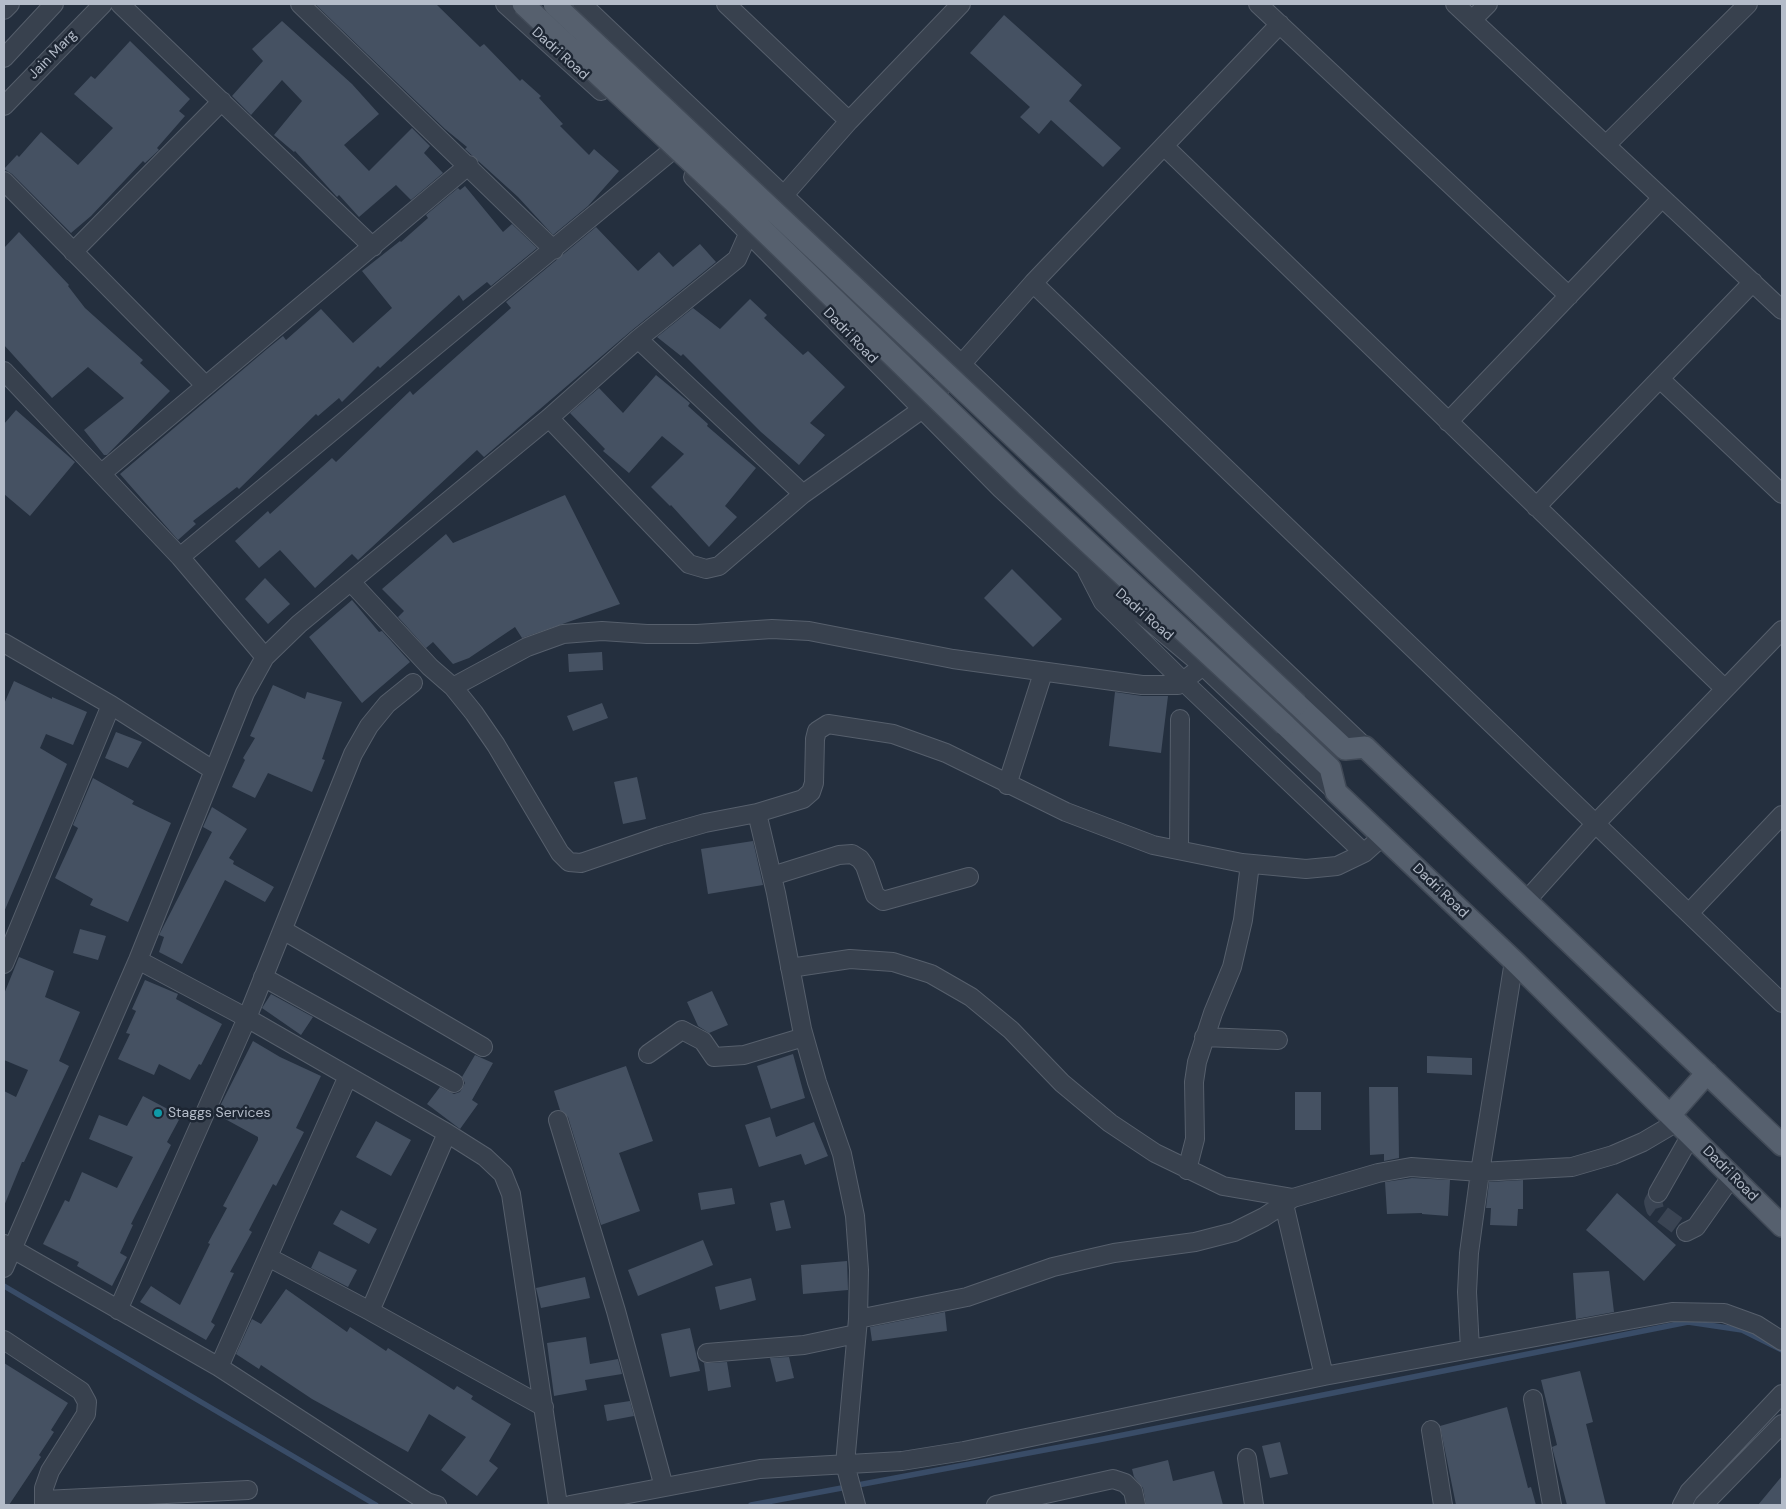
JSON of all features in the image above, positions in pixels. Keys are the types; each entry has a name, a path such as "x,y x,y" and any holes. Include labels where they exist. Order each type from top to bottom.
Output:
{"main road":[{"path":"523,4 732,200 1026,486 1330,768 1336,792"},
{"path":"554,4 1344,749 1365,748 1782,1145"},
{"name":"Dadri Road","path":"1336,792 1514,961 1782,1226"},
{"path":"1679,1124 1707,1073"}],"street":[{"path":"4,10 10,4"},
{"path":"4,58 54,4"},
{"name":"Jain Marg","path":"4,106 102,4"},
{"path":"120,4 373,247"},
{"path":"300,4 469,165 554,250"},
{"name":"Dadri Road","path":"505,4 669,154 749,232 956,446 1083,565 1203,666 1336,792"},
{"path":"582,4 1365,748"},
{"path":"726,4 849,122"},
{"path":"784,195 849,122 961,4"},
{"path":"1258,4 1568,296"},
{"path":"1455,4 1782,310"},
{"path":"1472,20 1488,4"},
{"path":"1606,145 1748,4"},
{"path":"550,418 689,564 706,569 720,566 803,494 921,410 960,363 1033,283 1280,24"},
{"path":"73,252 222,102"},
{"path":"1164,146 1725,689"},
{"path":"180,557 669,154"},
{"path":"102,473 469,165"},
{"path":"4,181 206,386"},
{"path":"1448,422 1662,198"},
{"path":"4,1268 8,1247 138,960 245,693 265,657 299,624 550,418 638,339 737,259 749,232"},
{"path":"1536,507 1753,282"},
{"path":"1033,283 1597,822 1782,1002"},
{"path":"638,339 803,494"},
{"path":"4,370 180,557 265,657"},
{"path":"1660,379 1782,494"},
{"path":"1040,524 1079,475"},
{"path":"1083,565 1103,602 1184,682 1364,853"},
{"path":"351,582 430,667 453,688 496,745 560,853 569,862 581,863 669,833 804,799 814,783 815,739 818,731 828,724 893,734 946,753 1007,785 1074,816 1153,845 1250,864 1306,869 1337,866 1364,853 1382,836"},
{"path":"453,688 527,647 563,634 602,631 647,634 697,634 772,629 809,631 852,638 912,652 1043,673 1142,685 1172,686 1184,682 1203,666"},
{"path":"1526,901 1597,822 1782,630"},
{"path":"5,649 111,705 213,770"},
{"path":"1007,785 1043,673"},
{"path":"118,1310 246,1018 353,754 369,726 387,704 413,683"},
{"path":"4,964 111,705"},
{"path":"1179,850 1180,719"},
{"path":"757,812 772,876 804,1036 842,1154 855,1216 859,1270 847,1470 856,1505"},
{"path":"1690,912 1782,815"},
{"path":"772,876 839,854 852,854 860,859 865,866 875,895 883,900 969,877"},
{"path":"1188,1170 1196,1139 1194,1082 1204,1037 1232,967 1243,920 1250,864"},
{"path":"283,930 483,1047"},
{"path":"790,968 850,959 893,962 931,974 971,997 1011,1030 1062,1083 1110,1123 1155,1153 1223,1186 1289,1201"},
{"path":"138,960 246,1018 447,1133 486,1157 503,1174 511,1194 558,1505"},
{"path":"1470,1349 1467,1292 1469,1254 1480,1172 1514,961"},
{"path":"263,977 454,1083"},
{"path":"648,1054 682,1030 703,1041 714,1057 744,1055 804,1036"},
{"path":"1204,1037 1278,1040"},
{"path":"219,1367 348,1076"},
{"path":"558,1120 616,1311 664,1488"},
{"path":"707,1353 796,1346 967,1296 1052,1267 1114,1253 1195,1242 1234,1232 1264,1217 1289,1201 1378,1173 1411,1167 1480,1172 1572,1167 1613,1155 1679,1124"},
{"path":"1658,1193 1679,1124"},
{"path":"370,1311 447,1133"},
{"path":"1686,1232 1696,1227 1732,1176"},
{"path":"1289,1201 1324,1376"},
{"path":"8,1247 219,1367 428,1502 437,1505"},
{"path":"268,1257 544,1407"},
{"path":"570,1505 664,1488 711,1476 760,1469 847,1470 964,1451 1324,1376 1672,1312 1724,1313 1758,1325 1782,1341"},
{"path":"4,1340 81,1391 87,1402 86,1414 50,1471 44,1488 44,1503 248,1490"},
{"path":"1682,1505 1689,1492 1782,1394"},
{"path":"1532,1400 1552,1505"},
{"path":"1703,1505 1782,1424"},
{"path":"1431,1430 1443,1505"},
{"path":"1247,1458 1254,1505"},
{"path":"996,1505 1113,1479 1125,1483 1133,1491 1136,1505"}],"building":[{"path":"315,4 436,4 480,47 484,44 520,81 522,79 541,96 539,98 563,124 560,126 589,155 594,149 619,171 588,206 553,235 518,197 465,149 467,147 445,129"},
{"path":"1004,15 1082,85 1069,101 1121,148 1103,167 1051,120 1039,134 1020,117 1030,107 970,53"},
{"path":"282,21 352,84 379,114 344,145 369,171 412,128 430,146 424,153 443,173 411,200 396,185 359,217 339,195 337,197 295,151 274,135 302,101 282,80 251,115 232,96 263,61 252,49"},
{"path":"130,41 190,99 179,111 185,116 157,148 159,150 145,163 143,161 91,216 71,233 12,174 4,169 17,155 19,157 41,132 78,165 113,128 74,94 91,76 95,79"},
{"path":"465,186 503,232 512,224 537,248 491,286 487,282 463,301 459,295 380,368 378,366 342,402 339,398 318,416 316,414 239,489 237,487 193,521 196,524 178,540 120,474 267,349 283,336 286,340 321,309 353,343 392,308 362,271 401,242 428,218 426,215 458,188 460,190"},
{"path":"596,227 638,271 659,252 673,267 700,244 716,262 631,331 484,457 477,450 358,560 352,554 315,588 280,550 259,568 235,541 268,511 270,514 332,458 336,462 410,391 413,395 511,308 506,302"},
{"path":"19,232 69,285 85,308 143,360 140,363 170,391 107,455 104,455 84,430 124,398 88,367 52,398 4,345 4,248"},
{"path":"750,299 767,315 764,318 803,355 808,351 845,387 810,423 825,435 799,465 761,432 683,354 681,356 657,337 693,308 720,329"},
{"path":"656,375 690,403 688,406 708,424 707,426 756,468 725,506 737,517 709,547 671,505 651,487 684,454 662,436 629,473 603,451 605,449 570,413 599,388 623,413"},
{"path":"16,410 75,462 30,516 4,494 4,424"},
{"path":"565,495 620,604 522,638 515,627 469,658 453,664 433,642 426,648 398,617 404,611 382,589 446,534 453,543"},
{"path":"1012,569 1062,619 1033,647 984,598"},
{"path":"265,578 290,604 268,624 245,599"},
{"path":"352,600 379,632 382,631 410,662 362,703 309,637"},
{"path":"602,652 603,670 569,672 568,654"},
{"path":"14,681 52,699 52,697 87,712 73,745 46,734 40,748 67,764 4,912 4,704"},
{"path":"273,685 305,699 307,692 342,702 322,759 325,760 312,792 268,773 255,798 232,787 245,760 243,758 255,738 250,736"},
{"path":"1115,692 1142,696 1168,696 1161,753 1109,746"},
{"path":"602,703 608,718 573,731 567,716"},
{"path":"116,732 142,742 128,768 105,758"},
{"path":"637,777 646,819 623,824 614,782"},
{"path":"93,778 134,801 132,804 171,823 128,922 90,905 93,899 55,878 78,828 73,825"},
{"path":"212,807 247,829 229,858 234,861 233,864 274,887 265,902 225,880 182,964 159,952 164,937 159,935 212,832 203,827"},
{"path":"753,841 763,885 708,894 701,849"},
{"path":"80,929 106,936 98,960 73,953"},
{"path":"19,957 54,971 45,997 80,1012 59,1061 69,1066 24,1162 22,1162 4,1206 4,1091 16,1097 28,1070 4,1060 4,994"},
{"path":"145,980 178,994 176,999 222,1024 201,1065 199,1064 190,1080 159,1064 154,1075 118,1059 130,1034 126,1033 136,1011 132,1009"},
{"path":"712,991 728,1025 709,1033 698,1026 687,1002"},
{"path":"271,994 313,1017 301,1035 262,1008"},
{"path":"253,1041 280,1057 321,1076 296,1128 304,1132 276,1186 273,1184 249,1230 252,1232 230,1272 234,1273 211,1322 215,1325 206,1340 140,1302 151,1286 180,1305 210,1244 208,1243 227,1208 223,1206 258,1140 258,1137 216,1114"},
{"path":"793,1054 805,1098 771,1109 757,1066"},
{"path":"475,1055 493,1063 472,1100 478,1104 460,1129 427,1104 440,1087 454,1094 460,1092 465,1083 462,1077"},
{"path":"1427,1056 1472,1058 1472,1075 1427,1073"},
{"path":"626,1066 653,1141 619,1153 640,1211 601,1225 568,1117 560,1110 554,1091"},
{"path":"1369,1087 1398,1087 1399,1158 1384,1161 1384,1154 1370,1155"},
{"path":"1295,1092 1321,1092 1321,1130 1295,1130"},
{"path":"143,1096 181,1116 167,1142 171,1145 131,1224 133,1225 120,1253 127,1257 112,1286 77,1266 79,1262 43,1244 65,1200 69,1202 82,1172 117,1188 133,1157 89,1139 99,1115 127,1126"},
{"path":"770,1117 776,1137 814,1122 828,1156 805,1165 801,1154 759,1167 745,1125"},
{"path":"376,1121 411,1140 391,1176 356,1157"},
{"path":"1412,1178 1450,1180 1448,1216 1422,1213 1387,1214 1385,1182"},
{"path":"1523,1180 1523,1209 1518,1209 1517,1226 1490,1225 1491,1208 1486,1208 1489,1182"},
{"path":"732,1188 735,1204 701,1210 698,1193"},
{"path":"1617,1193 1676,1245 1644,1281 1586,1230"},
{"path":"784,1200 791,1228 776,1231 770,1203"},
{"path":"341,1210 377,1229 369,1244 333,1224"},
{"path":"703,1240 713,1265 638,1296 628,1270"},
{"path":"319,1251 357,1270 348,1287 311,1268"},
{"path":"847,1261 848,1290 803,1294 801,1265"},
{"path":"1609,1271 1614,1312 1576,1319 1573,1273"},
{"path":"585,1277 590,1298 541,1308 536,1288"},
{"path":"751,1278 756,1300 720,1310 715,1287"},
{"path":"286,1289 347,1332 350,1327 386,1351 388,1348 454,1390 457,1386 473,1396 471,1399 511,1424 489,1461 498,1468 477,1496 441,1470 466,1437 429,1414 408,1452 312,1399 261,1365 259,1369 236,1354 252,1319 261,1324"},
{"path":"945,1312 947,1331 872,1341 870,1327"},
{"path":"690,1328 700,1371 670,1377 661,1334"},
{"path":"586,1337 590,1364 618,1359 622,1374 585,1380 587,1390 554,1396 547,1343"},
{"path":"789,1357 794,1378 776,1382 770,1358"},
{"path":"727,1362 731,1387 708,1391 704,1363"},
{"path":"4,1363 68,1403 51,1430 54,1432 39,1455 41,1457 9,1505 4,1505"},
{"path":"1580,1371 1593,1422 1586,1424 1606,1505 1567,1505 1552,1447 1557,1445 1541,1380"},
{"path":"630,1401 634,1416 607,1421 604,1405"},
{"path":"1507,1407 1528,1488 1531,1487 1536,1505 1456,1505 1440,1426"},
{"path":"1280,1442 1288,1474 1270,1478 1262,1446"},
{"path":"1168,1460 1173,1481 1214,1471 1223,1505 1146,1505 1143,1488 1134,1477 1132,1469"},
{"path":"1782,1476 1782,1505 1758,1505"}],"waterway":[{"path":"4,1286 376,1505"},
{"path":"751,1505 1098,1440 1688,1322 1742,1330 1782,1350"}],"tunnel":[{"path":"1658,1193 1653,1202 1655,1209 1686,1232"}],"place":[{"name":"Staggs Services","path":"158,1113"}]}
